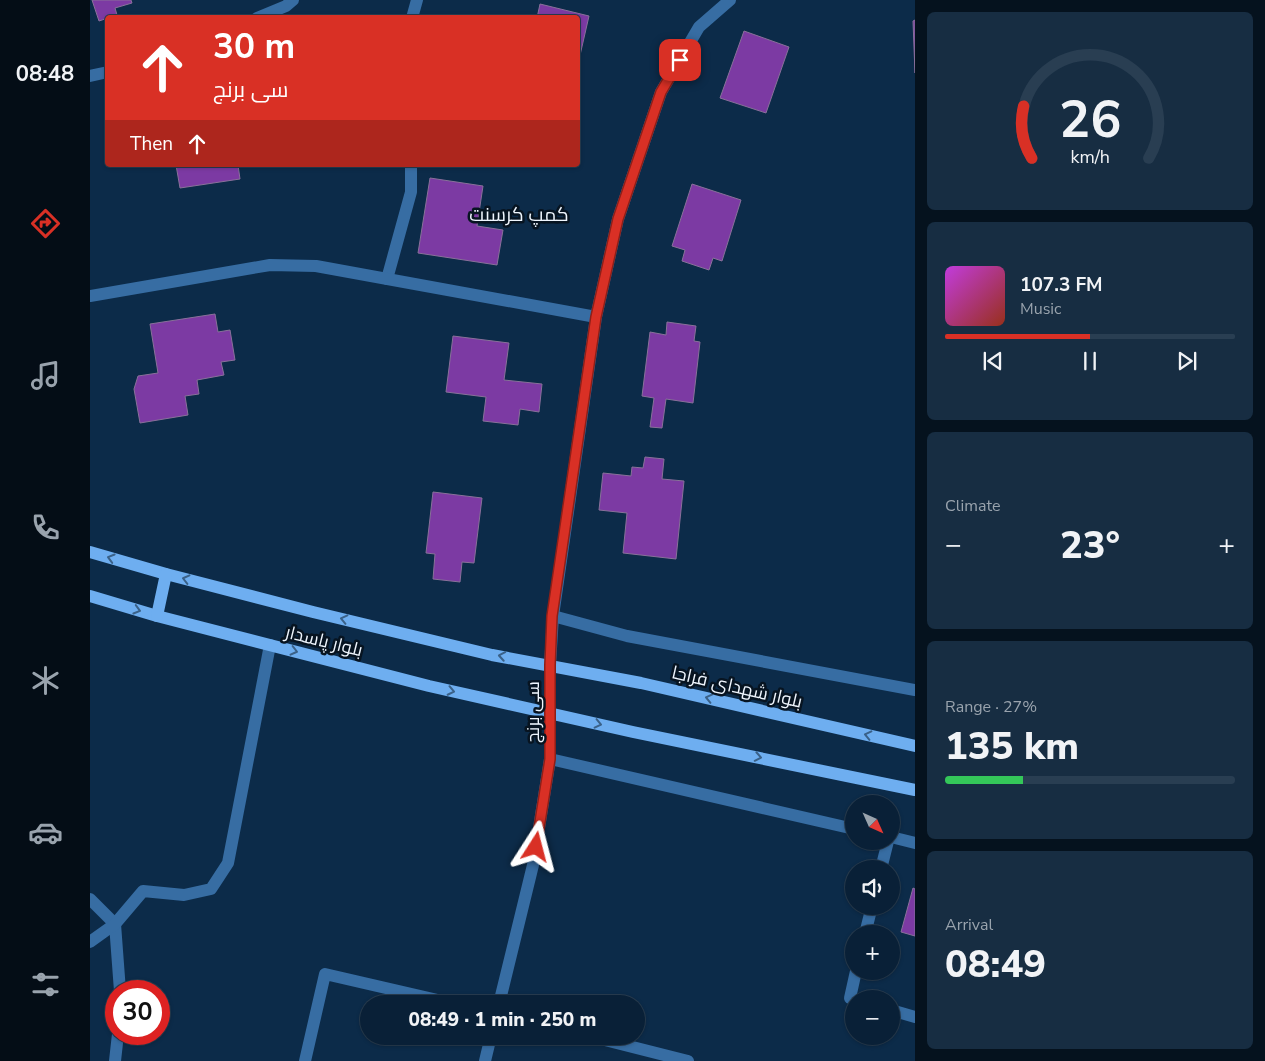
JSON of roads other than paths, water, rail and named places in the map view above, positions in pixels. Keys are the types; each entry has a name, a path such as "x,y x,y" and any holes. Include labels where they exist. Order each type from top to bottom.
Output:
{"main road":[{"name":"بلوار پاسدار","path":"90,552 313,612 492,655 550,665"},
{"path":"156,616 166,574"},
{"name":"بلوار پاسدار","path":"90,596 156,616 429,686 551,713"},
{"name":"بلوار شهدای فراجا","path":"550,665 713,699 915,746"},
{"path":"551,713 633,732 915,790"}],"street":[{"path":"264,15 286,6 293,0"},
{"path":"413,15 417,0"},
{"name":"سی برنج","path":"501,995 533,865 550,759 552,616 596,317 618,219 661,92 699,27 730,0"},
{"path":"90,76 105,73"},
{"path":"387,279 412,192 411,167"},
{"path":"90,296 270,266 316,266 596,317"},
{"path":"552,616 627,636 915,690"},
{"path":"90,942 115,924 143,891 184,895 211,888 228,863 270,645"},
{"path":"550,759 845,826"},
{"path":"900,839 915,842"},
{"path":"90,899 115,924 119,980"},
{"path":"305,1061 325,974 416,995"},
{"path":"900,1013 915,1017"},
{"path":"115,1061 117,1045"},
{"path":"485,1061 489,1045"},
{"path":"625,1045 688,1061"}],"district":[{"name":"کمپ کرسنت","path":"519,214"}]}
